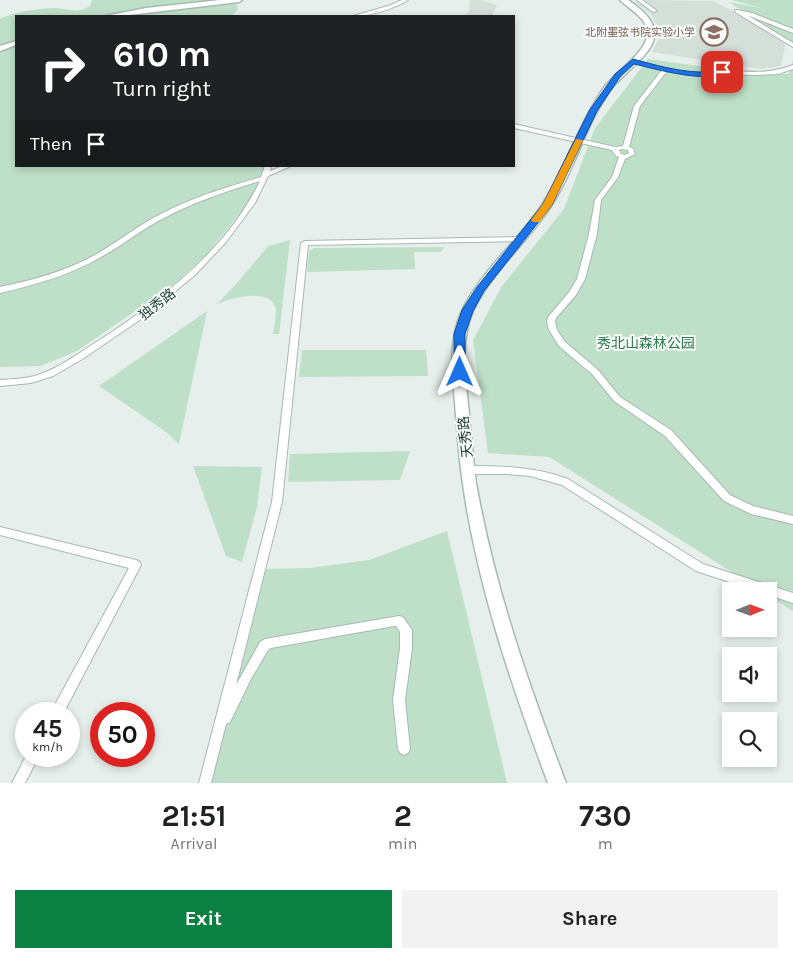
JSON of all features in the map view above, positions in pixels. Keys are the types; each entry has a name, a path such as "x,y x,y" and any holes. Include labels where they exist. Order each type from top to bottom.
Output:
{"main road":[{"path":"115,15 239,0"},
{"name":"天秀路","path":"557,783 512,658 470,486 460,385 459,334 467,310 481,289 548,205 593,111 618,76 647,46 651,36 646,20 632,1"},
{"path":"0,49 15,43"}],"street":[{"path":"359,15 393,6 406,0"},
{"path":"632,1 655,11"},
{"path":"793,31 737,11 742,16 793,46"},
{"path":"633,61 665,70 703,74 720,72 779,72 793,67"},
{"path":"665,70 637,106 615,177 598,200 581,279 573,293 552,317 553,330 562,344 596,372 617,399 668,433 727,498 751,510 793,520"},
{"path":"515,126 624,152"},
{"name":"独秀路","path":"0,383 34,379 58,369 124,328 159,303 189,278 219,246 253,200 265,177 268,167"},
{"path":"0,290 32,283 73,269 174,210 211,194 265,177 286,167"},
{"path":"205,783 277,502 305,242 522,239"},
{"path":"468,470 525,470 553,476 700,568 793,598"},
{"path":"0,531 136,565 62,702"},
{"path":"217,736 247,675 264,646 268,643 394,621 399,622 406,630 406,648 399,700 404,749"},
{"path":"18,783 27,767"}],"shaded area":[{"path":"470,0 482,0 497,5 492,15 464,15 469,12"},
{"name":"北附墨弦书院实验小学","path":"645,0 713,1 786,41 781,66 760,69 652,52 659,38 657,26 650,13 634,2"}],"green space":[{"path":"92,0 235,0 238,9 233,15 15,15 15,167 269,167 264,180 240,213 206,255 176,283 77,351 40,366 0,367 0,19 19,12 55,8 80,10 90,6"},
{"path":"732,0 793,0 793,43 729,2 761,8"},
{"name":"秀北山森林公园","path":"648,59 721,69 789,74 793,60 793,611 778,602 778,582 748,582 549,457 488,453 473,340 502,286 564,209 595,128"},
{"path":"290,240 279,334 273,334 276,310 273,303 267,298 259,296 241,297 217,304 268,246"},
{"path":"445,247 441,252 414,252 415,269 307,272 309,251 314,248"},
{"path":"207,311 179,444 166,432 99,386"},
{"path":"302,350 426,350 428,376 299,377"},
{"path":"410,451 400,480 288,482 290,454"},
{"path":"193,466 262,467 257,507 242,562 226,556"},
{"path":"447,531 507,783 201,783 261,569 310,568 369,560"}],"slow traffic":[{"path":"536,220 548,205 579,140"}],"place":[{"name":"北附墨弦书院实验小学","path":"714,32"}],"route":[{"path":"460,372 459,334 467,310 481,289 548,205 593,111 618,76 633,61 672,71 701,74 722,72"}]}
